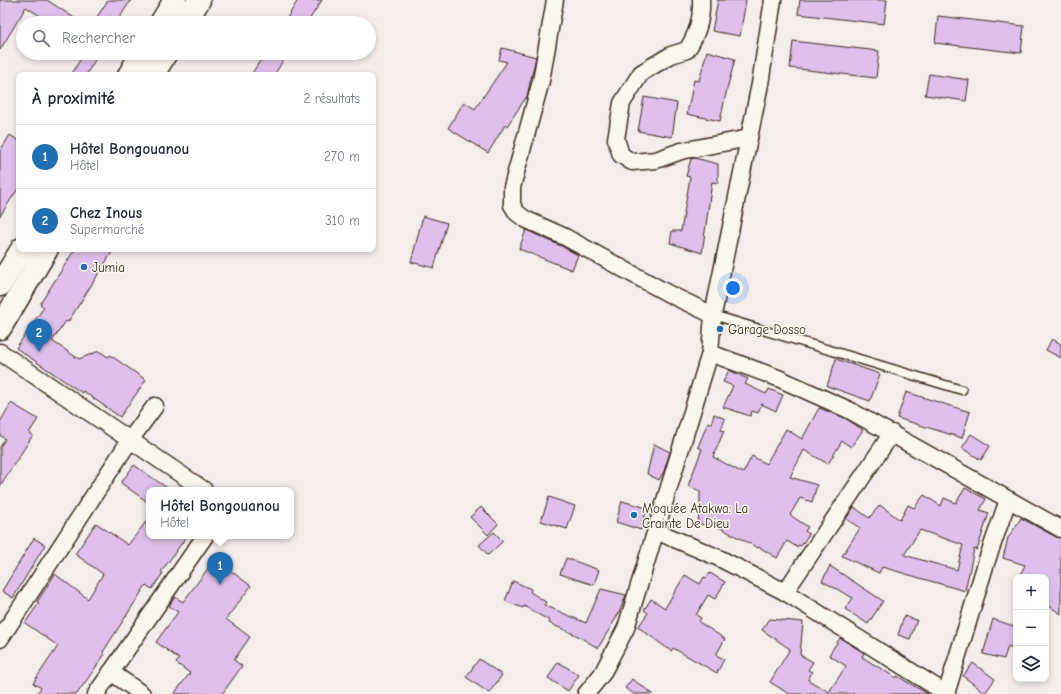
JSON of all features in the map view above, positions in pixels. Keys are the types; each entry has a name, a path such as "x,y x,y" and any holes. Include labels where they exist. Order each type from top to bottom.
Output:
{"main road":[{"path":"165,16 175,0"},
{"path":"189,16 199,0"},
{"path":"131,72 138,60"},
{"path":"155,72 162,60"},
{"path":"0,285 20,252"},
{"path":"0,328 45,252"}],"street":[{"path":"555,0 541,81 512,187 512,205 517,213 525,219 566,237 669,294 713,315"},
{"path":"701,0 702,12 696,35 687,50 671,55 641,73 622,103 616,139 621,155 632,162 656,160 681,152 749,138"},
{"path":"586,694 602,674 626,628 710,353 713,315 760,84 773,0"},
{"path":"0,352 200,487"},
{"path":"710,353 778,378 849,410 1061,529"},
{"path":"0,639 130,440 155,406"},
{"path":"785,592 892,433"},
{"path":"656,531 719,558 785,592 946,694 987,560 1008,500"},
{"path":"96,694 203,539"},
{"path":"111,672 142,694"}],"lane":[{"path":"713,315 962,390"}],"building":[{"path":"0,0 47,0 71,16 40,16 26,7 21,16 16,16 16,24 0,50"},
{"path":"108,0 131,0 121,16 98,16"},
{"path":"298,0 322,0 312,16 288,16"},
{"path":"718,0 746,0 740,36 712,31"},
{"path":"800,0 887,0 884,24 798,14"},
{"path":"938,16 1024,26 1021,53 935,43"},
{"path":"793,41 879,51 876,78 790,68"},
{"path":"502,48 536,57 527,96 507,126 505,125 488,153 448,128 464,102 475,109 507,62 499,60"},
{"path":"707,51 735,59 720,121 687,114 694,80 699,81"},
{"path":"80,60 95,60 88,72 73,72"},
{"path":"261,60 284,60 276,72 253,72"},
{"path":"929,74 969,80 966,101 925,95"},
{"path":"644,97 677,103 672,137 638,131"},
{"path":"10,135 16,139 16,192 0,216 0,151"},
{"path":"695,158 718,164 718,183 712,182 702,253 670,243 672,231 681,231 690,177 686,176 691,159"},
{"path":"423,216 447,223 434,268 411,262"},
{"path":"526,230 578,255 572,270 519,249"},
{"path":"73,252 112,252 68,322 66,321 52,341 79,359 99,351 108,357 110,355 146,380 120,417 83,391 82,393 16,348 44,307 40,304"},
{"path":"1052,339 1061,344 1061,358 1046,350"},
{"path":"836,359 880,374 870,401 827,386"},
{"path":"729,370 748,379 745,384 766,394 769,389 783,395 776,411 761,404 758,413 752,411 750,416 723,407 733,386 723,382"},
{"path":"906,392 970,412 962,438 897,418"},
{"path":"11,403 38,419 29,433 33,435 0,486 0,447 5,439 0,435 0,422"},
{"path":"819,408 845,418 863,430 851,447 842,441 828,464 804,450 790,477 817,485 812,502 800,498 790,515 808,527 805,531 809,534 801,546 799,545 797,547 787,541 777,558 759,547 758,548 711,523 710,526 697,523 700,513 700,491 688,486 702,449 698,447 708,422 711,424 714,414 725,419 721,430 724,431 713,457 743,473 752,456 766,464 786,429 802,439"},
{"path":"971,434 990,446 981,460 962,448"},
{"path":"654,444 670,452 664,471 659,480 647,474"},
{"path":"134,465 166,487 146,487 146,501 121,483"},
{"path":"965,488 986,499 980,510 989,513 977,550 974,549 965,591 882,567 879,573 842,556 860,528 846,519 854,507 869,518 880,505 900,520 908,505 914,508 924,495 941,506 944,498 956,503","holes":["920,530 963,545 957,570 904,555"]},
{"path":"549,497 575,506 567,529 541,521"},
{"path":"622,501 647,508 641,530 616,522"},
{"path":"481,507 498,524 488,535 470,517"},
{"path":"1021,518 1056,537 1061,538 1061,614 1049,606 1049,574 1020,574 1025,565 1003,558 1008,538"},
{"path":"146,522 146,539 185,539 161,572 163,573 152,589 146,585 103,652 105,654 77,694 36,694 41,688 33,683 58,646 25,623 39,603 37,602 55,574 88,599 103,574 75,554 96,523 128,545"},
{"path":"494,532 503,541 488,555 479,545"},
{"path":"34,538 45,545 13,598 2,591"},
{"path":"566,558 599,570 594,585 560,574"},
{"path":"215,559 251,586 226,619 250,637 234,660 242,666 222,694 174,694 190,673 176,663 179,659 156,642 178,612 169,606 175,597 183,602"},
{"path":"830,566 883,601 868,624 845,609 853,598 822,581"},
{"path":"710,573 725,582 715,599 708,595 696,615 701,618 699,622 725,639 716,655 724,659 717,673 673,648 671,651 638,627 648,613 644,610 651,599 665,608 685,575 700,584 704,577 706,578"},
{"path":"513,581 531,589 530,592 546,602 544,605 586,623 601,589 626,595 619,613 598,648 578,636 549,623 550,621 524,606 523,608 505,601"},
{"path":"904,616 917,620 910,639 898,635"},
{"path":"770,619 803,622 800,655 813,662 808,670 812,672 808,680 829,692 846,666 829,655 840,638 864,653 862,657 896,678 897,676 928,694 789,694 770,682 790,649 762,630"},
{"path":"993,619 1013,626 1013,648 1008,646 1004,659 983,654"},
{"path":"479,659 502,675 489,693 466,677"},
{"path":"558,662 579,675 568,691 548,678"},
{"path":"973,663 995,679 985,693 963,676"},
{"path":"632,679 653,694 634,694 625,688"}],"place":[{"name":"Jumia","path":"84,267"},
{"name":"Garage Dosso","path":"720,329"},
{"name":"Chez Inous","path":"39,352"},
{"name":"Moquée Atakwa: La Crainte De Dieu","path":"634,515"},
{"name":"Hôtel Bongouanou","path":"220,585"}]}
